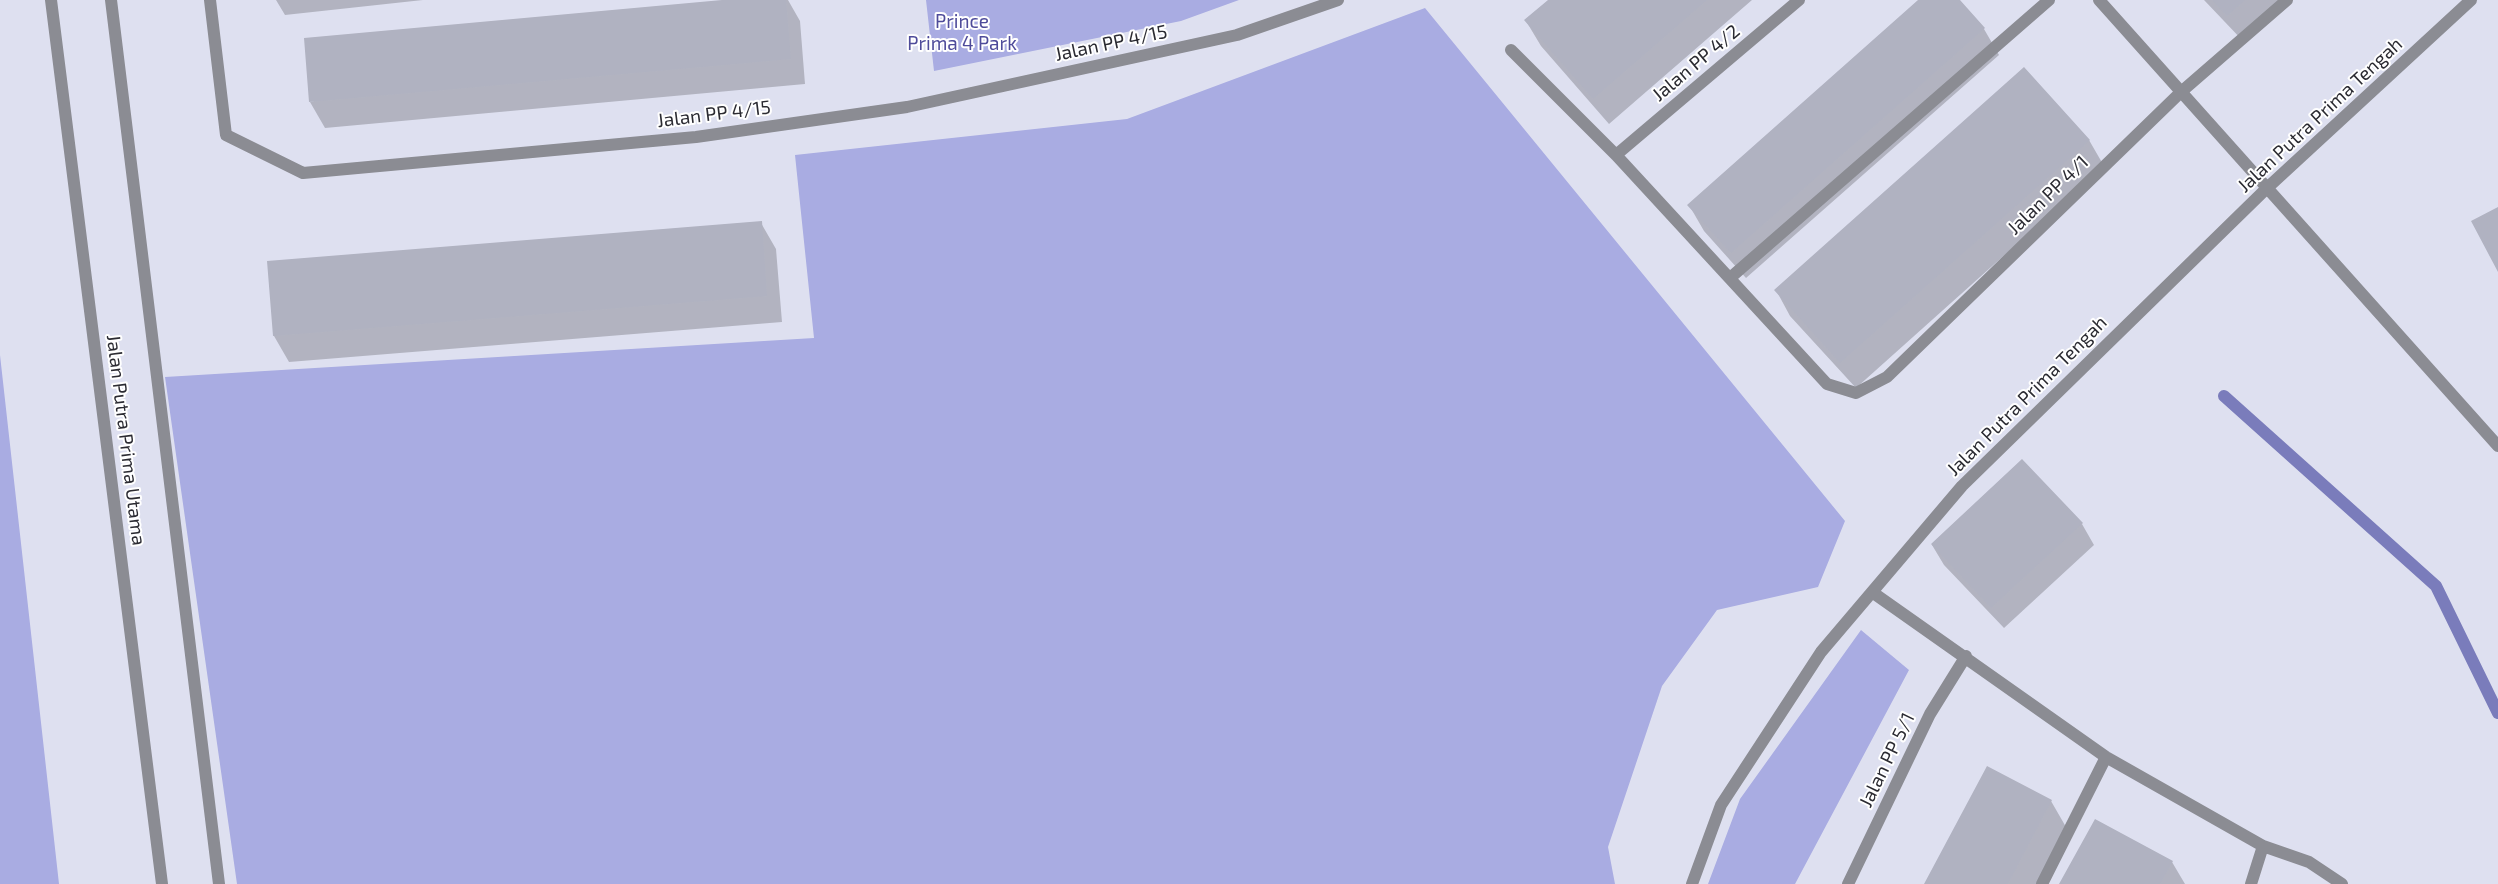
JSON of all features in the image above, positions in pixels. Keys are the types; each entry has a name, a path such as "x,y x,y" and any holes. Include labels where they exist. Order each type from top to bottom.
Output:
{"street":[{"name":"Jalan Putra Prima Utama","path":"51,0 162,884"},
{"name":"Jalan Putra Prima Utama","path":"111,0 219,884"},
{"name":"Jalan PP 4/15","path":"210,0 226,135 303,173 696,137 907,107 1236,35 1338,0"},
{"name":"Jalan PP 4/2","path":"1616,155 1799,0"},
{"path":"1511,50 1616,155 1730,278 2049,0"},
{"path":"2099,0 2266,189 2384,317 2498,446"},
{"name":"Jalan PP 4/1","path":"1730,278 1827,384 1856,392 1887,377 2181,92 2287,0"},
{"name":"Jalan Putra Prima Tengah","path":"1692,884 1721,805 1821,652 1962,486 2266,189 2471,0"},
{"path":"1872,592 1966,656 2106,757 2263,846 2309,862 2342,884"},
{"name":"Jalan PP 5/1","path":"1848,884 1930,714 1966,656"},
{"path":"2042,884 2106,757"},
{"path":"2251,884 2263,846"}],"green space":[{"name":"Prince Prima 4 Park","path":"926,0 1239,0 1181,21 934,71"},
{"path":"1425,8 1845,521 1818,587 1717,610 1662,686 1608,847 1615,884 237,884 165,377 814,338 795,155 1127,119"},
{"path":"0,355 59,884 0,884"},
{"path":"1861,630 1909,670 1795,884 1708,884 1740,799"}],"building":[{"path":"722,0 786,0 791,59 309,102 304,38"},
{"path":"1548,0 1707,0 1593,99 1524,20"},
{"path":"1918,0 1960,0 1985,28 1731,253 1687,205"},
{"path":"2212,0 2245,0 2227,16"},
{"path":"2024,67 2090,140 1840,363 1774,290"},
{"path":"2498,207 2498,272 2471,221"},
{"path":"762,221 767,296 273,336 267,261"},
{"path":"2022,459 2083,523 1991,608 1931,544"},
{"path":"1987,766 2052,800 2008,884 1924,884"},
{"path":"2095,819 2173,861 2160,884 2059,884"}],"waterway":[{"path":"2224,396 2436,586 2498,713"}]}
